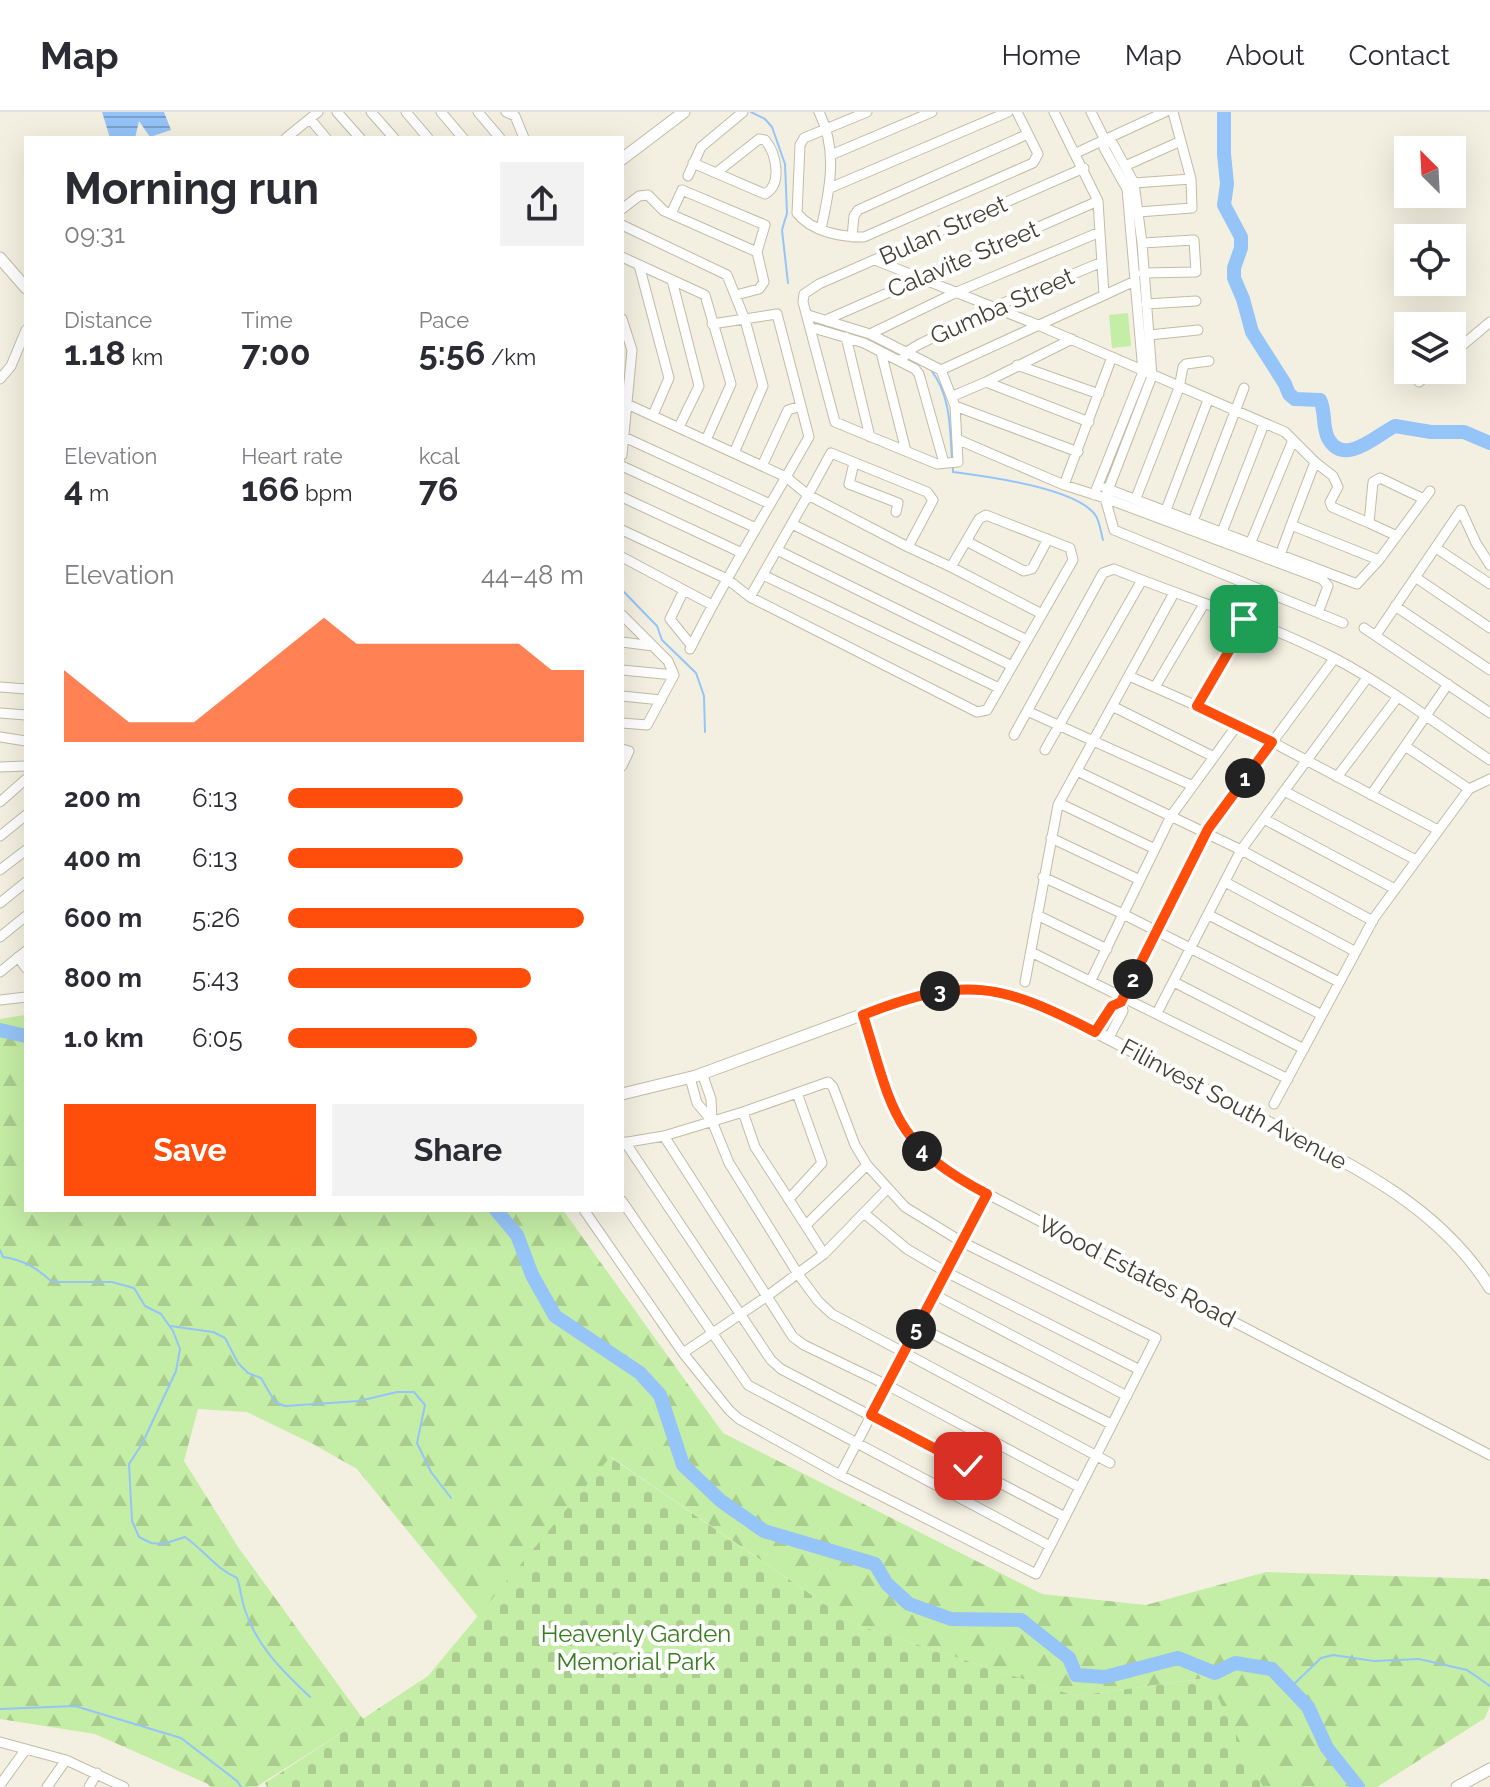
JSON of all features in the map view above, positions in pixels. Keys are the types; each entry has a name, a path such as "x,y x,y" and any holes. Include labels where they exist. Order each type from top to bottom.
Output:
{"street":[{"path":"337,112 358,136"},
{"path":"371,112 392,136"},
{"path":"406,112 426,136"},
{"path":"441,112 461,136"},
{"path":"478,112 498,136"},
{"path":"506,112 515,116 523,136"},
{"path":"624,157 684,112"},
{"path":"819,112 827,129 831,155 830,188 821,229"},
{"path":"867,112 852,115 804,138 800,145 797,213 801,219 844,237 864,237 1033,163 1038,154 1017,112"},
{"path":"831,155 932,112"},
{"path":"830,188 1008,112"},
{"path":"1054,112 1098,201 1104,295"},
{"path":"1091,112 1105,140 1104,148 1127,189 1147,374"},
{"path":"1132,112 1138,123"},
{"path":"1076,153 1165,112"},
{"path":"1138,212 1192,208 1191,179 1173,112"},
{"path":"688,176 701,147 742,113"},
{"path":"290,136 314,115 325,136"},
{"path":"852,237 854,216 858,210 1028,134"},
{"path":"693,163 716,173 765,194 774,188 776,168 770,146 759,139 716,173"},
{"path":"1105,140 1113,144 1134,183 1149,335 1147,374 1101,492 1114,530 1343,623"},
{"path":"1125,166 1181,141"},
{"name":"Bulan Street","path":"808,315 803,302 804,294 819,284 1084,168"},
{"path":"1134,183 1191,179"},
{"path":"671,214 682,190 765,225 757,252 764,282 759,289 736,295"},
{"path":"624,207 639,196 648,195 661,210 757,252"},
{"name":"Calavite Street","path":"828,319 1098,201"},
{"path":"624,226 727,275 745,320 763,386 734,453"},
{"path":"870,334 957,292 1100,232"},
{"path":"1142,243 1194,240 1196,272 1143,273"},
{"path":"0,258 24,286"},
{"path":"624,258 705,295 731,384 706,440"},
{"path":"875,260 1072,339 1285,432 1336,481 1338,487 1330,502 1332,507 1397,536"},
{"name":"Gumba Street","path":"904,356 994,307 1102,262"},
{"path":"639,265 669,378 653,415"},
{"path":"672,280 699,386 679,427"},
{"path":"810,329 846,337 881,352 904,356 941,370 1135,281"},
{"path":"1146,304 1196,301"},
{"path":"684,590 670,619 690,647 809,437 777,314 712,324"},
{"path":"941,370 954,401 959,440 958,462 950,463 937,464 835,422 808,315 870,334 904,356 919,374 950,463"},
{"path":"1466,342 1490,322"},
{"path":"624,325 632,350 624,437 770,504"},
{"path":"1149,335 1198,330"},
{"path":"0,379 11,366 24,335"},
{"path":"846,337 870,437"},
{"path":"954,401 1017,365 1072,339"},
{"path":"881,352 906,451"},
{"path":"1064,485 1112,357"},
{"path":"1136,498 1179,388 1184,365 1209,361"},
{"path":"1017,365 1099,394"},
{"path":"986,382 1089,422"},
{"path":"1193,521 1244,388"},
{"path":"1166,510 1208,400"},
{"path":"954,401 1078,452"},
{"path":"627,404 786,477 808,495 1042,614"},
{"path":"762,466 788,410 801,406"},
{"path":"1222,532 1264,424"},
{"path":"959,440 1064,485 1136,498 1280,555 1328,586 1318,613"},
{"path":"1250,544 1293,440"},
{"path":"750,597 831,453 927,492 933,500 908,547"},
{"path":"1280,555 1315,462"},
{"path":"854,463 849,484 897,508 906,483"},
{"path":"624,467 756,528"},
{"path":"1101,492 1292,564 1357,584 1379,560 1427,495 1380,478 1376,480 1369,523"},
{"path":"624,498 742,553"},
{"path":"1376,635 1461,510 1490,565"},
{"path":"624,531 727,579 750,597 977,712 987,710 1073,560 1070,548 986,515 979,519 951,567"},
{"path":"792,524 1027,640"},
{"path":"1291,525 1379,560"},
{"path":"966,541 1024,571 1032,569 1048,539"},
{"path":"1436,548 1490,584"},
{"path":"777,550 1012,666"},
{"path":"624,558 712,605"},
{"path":"1014,735 1103,573 1114,569 1247,620 1334,659 1490,760"},
{"path":"763,575 999,688"},
{"path":"1415,577 1490,628"},
{"path":"1045,750 1142,580"},
{"path":"1025,982 1059,803 1174,593"},
{"path":"1155,687 1204,604"},
{"path":"1395,606 1490,670"},
{"path":"624,618 668,661 674,675"},
{"path":"1197,706 1247,620"},
{"path":"1364,628 1490,713"},
{"path":"624,642 653,646"},
{"path":"1095,1032 1112,1006 1122,999 1206,833 1334,659"},
{"path":"624,670 674,675"},
{"path":"624,723 647,725 674,675"},
{"path":"1129,676 1238,724 1438,830"},
{"path":"1157,1013 1241,850 1367,678"},
{"path":"1371,795 1448,684"},
{"path":"0,687 24,689"},
{"path":"624,696 661,700"},
{"path":"1337,777 1397,698"},
{"path":"1112,706 1214,757"},
{"path":"1027,711 1193,786"},
{"path":"0,713 24,715"},
{"path":"1091,980 1171,816 1238,724"},
{"path":"0,737 24,741"},
{"path":"1405,746 1469,789"},
{"path":"0,767 24,766"},
{"path":"1077,771 1241,850 1373,921"},
{"path":"1274,1104 1373,921 1469,789 1490,779"},
{"path":"0,802 24,781"},
{"path":"1284,791 1416,860"},
{"path":"1059,803 1155,849"},
{"path":"0,836 24,817"},
{"path":"1264,819 1395,889"},
{"path":"1051,838 1140,880"},
{"path":"0,870 24,852"},
{"path":"1043,877 1322,1015"},
{"path":"1225,882 1356,952"},
{"path":"0,903 24,884"},
{"path":"1037,915 1107,949"},
{"path":"1209,915 1339,982"},
{"path":"0,937 24,918"},
{"path":"1031,952 1288,1079"},
{"path":"0,972 22,954"},
{"path":"1174,982 1304,1049"},
{"name":"Filinvest South Avenue","path":"624,1094 690,1078 932,992 988,990 1037,1003 1391,1188 1434,1220 1452,1238 1490,1288"},
{"path":"0,1000 24,997"},
{"path":"1108,1039 1123,1011 1122,999"},
{"name":"Wood Estates Road","path":"863,1015 889,1099 902,1129 936,1164 987,1194 1490,1455"},
{"path":"702,1073 711,1099 712,1121"},
{"path":"690,1078 697,1103 712,1121 729,1163 798,1274 832,1314 1110,1463"},
{"path":"585,1212 683,1353 739,1419 840,1475 1036,1574 1065,1517 1095,1455 1156,1338 962,1242 905,1207 867,1165 855,1145 833,1087 824,1082 743,1112 664,1136 624,1142 771,1360 781,1369 1065,1517"},
{"path":"789,1199 822,1163 797,1093"},
{"path":"743,1112 755,1147 824,1254"},
{"path":"664,1136 793,1337 1079,1487"},
{"path":"806,1225 867,1165"},
{"path":"683,1353 824,1254 887,1189"},
{"path":"840,1475 987,1194"},
{"path":"624,1204 748,1385 1050,1546"},
{"path":"865,1214 907,1249 946,1272 1140,1370"},
{"path":"935,1295 1127,1396"},
{"path":"917,1326 1111,1424"},
{"path":"0,1742 66,1760 124,1787"},
{"path":"0,1785 26,1749"},
{"path":"47,1787 66,1760"},
{"path":"1457,1787 1490,1769"},
{"path":"89,1787 97,1773"}],"green space":[{"path":"1128,313 1131,346 1112,348 1109,315"},
{"path":"24,1015 24,1212 564,1212 723,1433 1042,1594 1146,1605 1266,1572 1490,1579 1490,1705 1485,1718 1377,1787 1263,1787 1207,1678 1075,1696 854,1624 611,1457 478,1617 357,1469 247,1412 198,1409 184,1461 238,1547 363,1719 256,1787 210,1787 95,1734 0,1719 0,1019"},
{"name":"Heavenly Garden Memorial Park","path":"610,1457 854,1624 1075,1696 1208,1678 1263,1787 267,1787 265,1783 428,1676"}],"water":[{"path":"102,112 164,112 171,130 149,136 139,121 135,136 109,136"}],"waterway":[{"path":"751,112 765,119 772,127 785,164 787,213 782,230 788,283"},
{"path":"1224,112 1227,184 1224,205 1241,237 1234,278 1252,332 1289,394 1295,399 1320,400 1328,438 1343,450 1361,446 1395,426 1431,432 1464,432 1490,443"},
{"path":"813,322 842,330"},
{"path":"860,335 872,340"},
{"path":"931,370 946,402 952,460"},
{"path":"953,466 953,472 1030,485 1071,498 1096,516 1103,540"},
{"path":"624,592 657,626 662,640 696,673 704,696 705,732"},
{"path":"0,1030 24,1036"},
{"path":"498,1212 517,1235 532,1275 555,1316 640,1373 660,1395 683,1465 721,1501 764,1531 875,1564 887,1584 909,1604 951,1619 1021,1620 1069,1658 1076,1675 1105,1677 1178,1658 1215,1673 1235,1663 1272,1669 1308,1707 1327,1748 1358,1787"},
{"path":"0,1250 3,1257 30,1265 52,1282 112,1282 134,1288 145,1306 161,1314 173,1331 180,1349 176,1371 142,1444 129,1464 132,1521 139,1537 151,1543 163,1544 185,1537 237,1578 256,1636 281,1668 310,1697"},
{"path":"170,1326 213,1332 225,1338 238,1363 248,1373 261,1378 275,1402 285,1406 359,1401 397,1392 414,1392 425,1405 417,1443 431,1472 451,1498"},
{"path":"1290,1688 1321,1658 1333,1655 1374,1661 1419,1659 1467,1670 1490,1686"},
{"path":"0,1709 75,1706 181,1738 241,1787"}],"route":[{"path":"968,1466 871,1415 987,1194 936,1164 902,1129 889,1099 863,1015 932,992 988,990 1052,1009 1095,1032 1112,1006 1121,1002 1208,829 1272,742 1197,706 1247,620 1244,619"}]}
